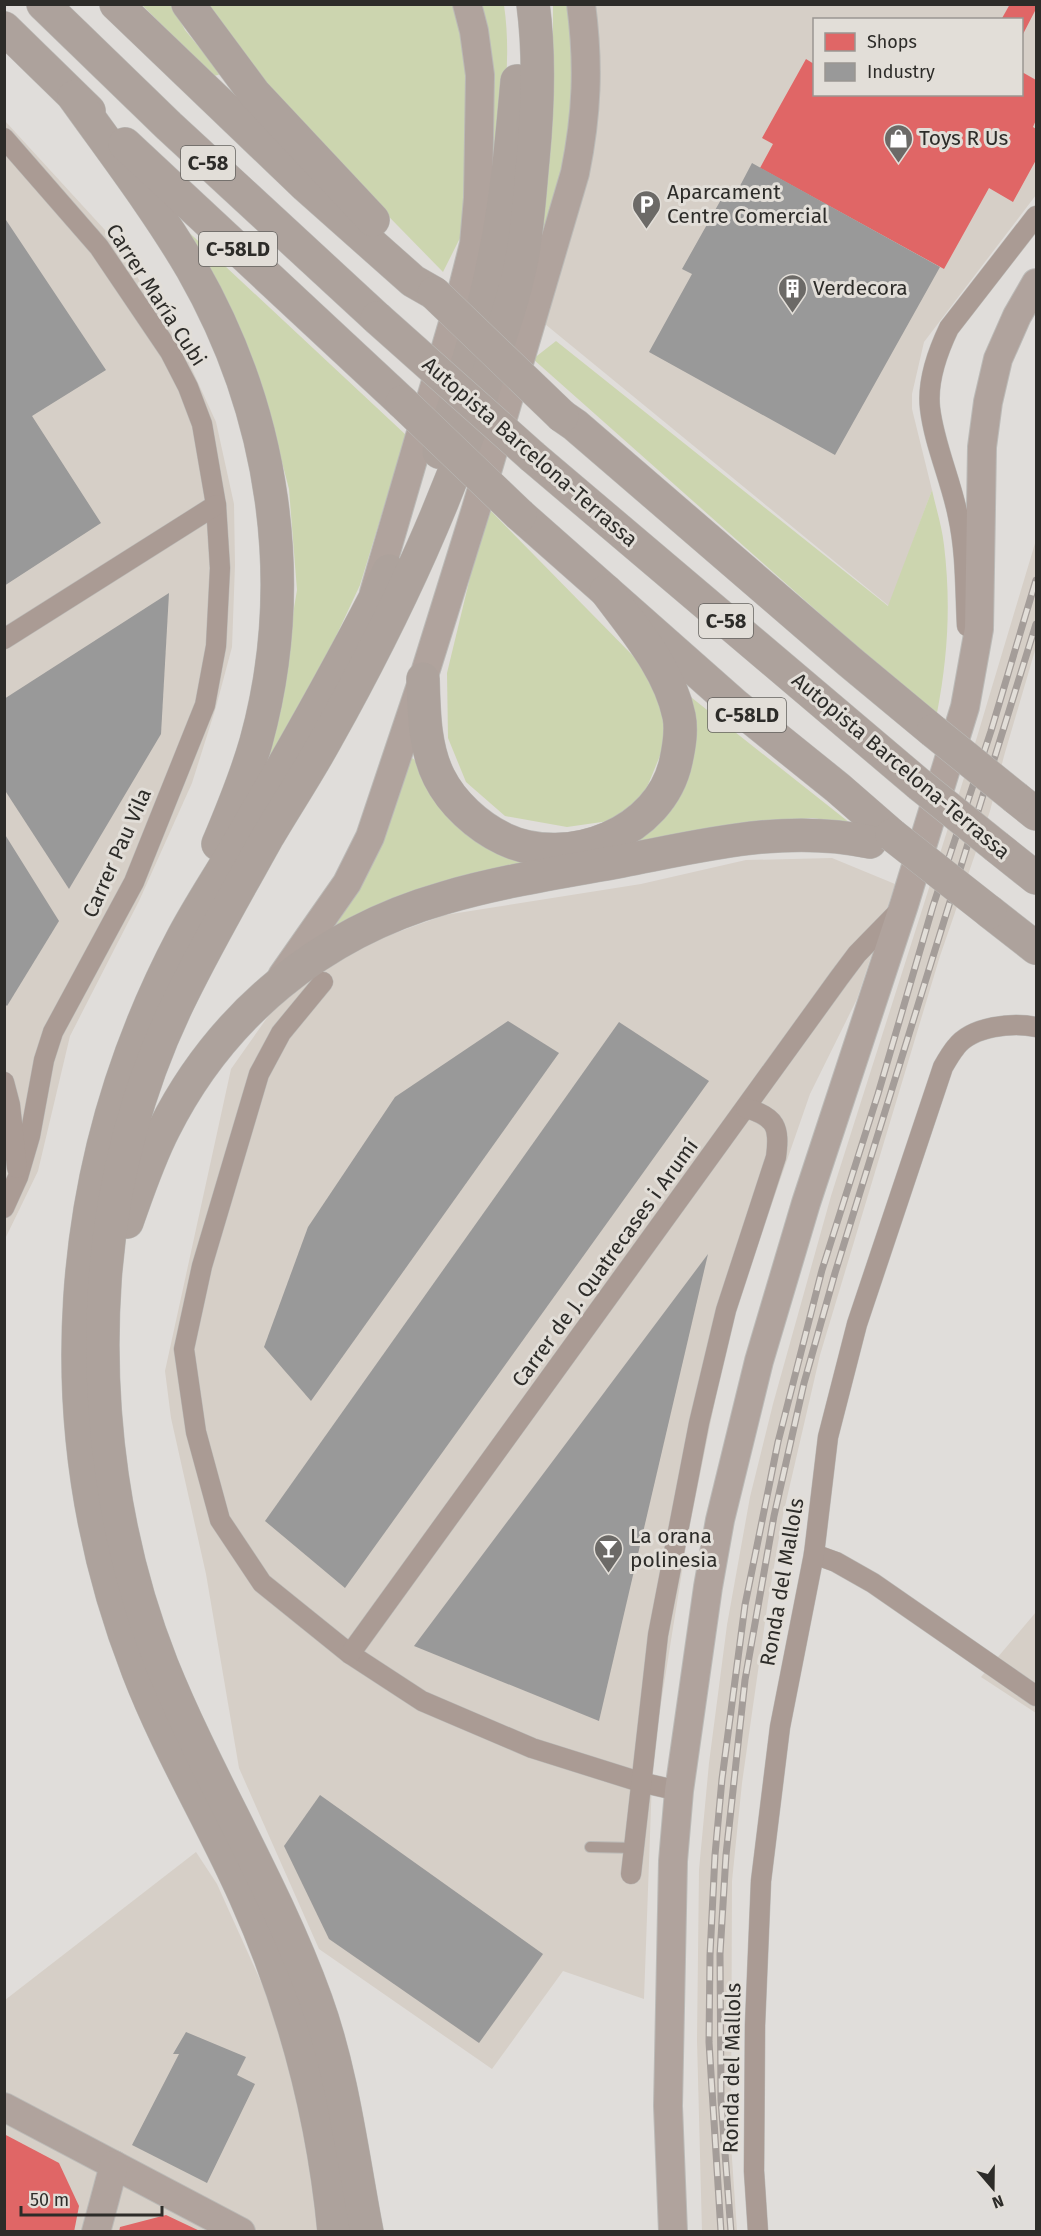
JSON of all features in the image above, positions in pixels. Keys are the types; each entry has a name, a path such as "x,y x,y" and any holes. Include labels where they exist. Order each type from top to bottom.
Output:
{"highway":[{"name":"Autopista Barcelona-Terrassa","path":"43,4 169,126 377,318 533,457 920,785 1036,878"},
{"name":"C-58","path":"117,4 306,186 420,280 562,416 841,654 1026,806"},
{"path":"188,4 254,93 420,280"},
{"path":"184,934 311,719 399,550 431,475 463,380 496,249 509,165 518,76 516,4"},
{"path":"342,2210 341,2086 316,2000 279,1911 198,1747 161,1661 129,1562 116,1500 105,1413 105,1280 119,1178 133,1123 154,1059 181,997 267,837 325,741 385,630 452,482 482,396 522,257 536,129 539,62 533,4"},
{"name":"C-58LD","path":"4,28 74,97 520,515 881,838"},
{"path":"74,97 167,228 211,304 232,351 246,389 265,456 271,487 278,595 266,698 242,787 184,934 150,1006 124,1072 98,1165 87,1220 79,1286 77,1373 82,1444 88,1487 104,1562 117,1610 138,1670 165,1733 243,1890 282,1988 312,2090 323,2146 342,2210 367,2232"},
{"path":"423,678 427,736 432,758 439,778 467,814 505,840 533,847 558,849 587,845 622,832 649,812 660,800 674,771 680,728 676,704 662,672 648,648 606,591"},
{"path":"105,1280 155,1148 175,1109 201,1067 231,1028 275,985 317,956 375,924 443,898 497,885 714,844 779,835 881,838 896,849 923,860 1036,948"}],"main road":[{"path":"369,611 474,244 478,198 480,86 474,31 467,4"},
{"path":"275,985 347,883 370,837 476,509 575,173 583,133 586,92 587,45 581,4"},
{"path":"673,2232 669,2055 673,1861 679,1791 708,1587 720,1520 759,1361 965,707 979,629 982,447 988,402 998,359 1017,316 1036,283"},
{"path":"4,2107 242,2232"},
{"path":"96,2232 114,2165"},
{"path":"318,2232 326,2220 342,2210 380,2232"}],"street":[{"name":"Carrer María Cubi","path":"4,138 99,247 170,352 188,387 202,424 216,505"},
{"path":"971,681 963,544 958,515 930,408 932,378 941,345 949,328 1036,216"},
{"path":"4,639 216,505"},
{"name":"Carrer Pau Vila","path":"4,1208 18,1177 30,1136 44,1060 53,1032 134,882 205,705 216,646 220,568 216,505"},
{"name":"Carrer de J. Quatrecases i Arumí","path":"350,1654 839,978 857,954 904,905"},
{"path":"323,982 281,1033 259,1074 202,1266 184,1349 196,1432 220,1520 262,1583 350,1654 422,1701 532,1748 640,1782 679,1791"},
{"name":"Ronda del Mallols","path":"758,2232 754,2171 755,2025 761,1881 780,1727 814,1554 828,1437 854,1336 943,1067 957,1045 981,1030 1015,1024 1036,1027"},
{"path":"4,1082 10,1105 18,1177"},
{"path":"632,1874 640,1782 658,1635 699,1423 726,1310 776,1157 779,1138 774,1123 760,1113 746,1108"},
{"path":"814,1554 836,1562 873,1583 1036,1696"}],"lane":[{"path":"590,1847 634,1848"}],"shaded area":[{"path":"590,5 1036,5 1036,195 924,342 912,394 912,409 932,490 889,606 545,324 587,171"},
{"path":"5,121 115,241 184,352 216,422 234,504 235,565 232,647 192,783 139,901 70,1036 38,1171 5,1239"},
{"path":"1036,540 1036,647 990,811 940,956 820,1355 783,1515 768,1601 742,1783 732,1881 731,2144 737,2231 702,2232 697,2040 699,1870 709,1763 727,1625 750,1497 773,1404 831,1196 977,737"},
{"path":"832,858 895,884 857,999 810,1094 731,1321 688,1534 653,1753 644,1999 563,1971 492,2069 319,1949 239,1768 206,1574 171,1418 165,1371 231,1069 281,998 359,946 445,915 641,884 746,860"},
{"path":"1036,1612 1036,1713 981,1677"},
{"path":"196,1852 217,1884 266,1993 298,2094 323,2232 5,2232 5,2000"}],"green space":[{"path":"142,5 172,5 185,30 221,74 214,76"},
{"path":"201,5 456,5 470,94 464,230 443,272 354,181 250,68"},
{"path":"476,5 504,5 507,31 504,110 490,215"},
{"path":"553,5 571,5 573,148 519,315 547,175 553,118"},
{"path":"180,224 406,435 360,585 317,677 269,759 297,590 289,489 261,382 222,294"},
{"path":"556,341 888,606 932,490 943,538 948,609 944,671 937,713 880,667 533,359"},
{"path":"487,507 644,667 667,710 664,746 643,797 616,820 567,827 505,816 466,782 448,738 447,673"},
{"path":"687,694 850,823 812,818 681,834 622,849 661,814"},
{"path":"412,758 531,865 333,930 366,877 404,768"}],"building: Shops":[{"path":"1010,4 1036,4 1036,9 1023,34 1023,18 1002,18"},
{"name":"Toys R Us","path":"806,59 813,63 813,96 1023,96 1023,73 1036,80 1036,120 1033,127 1036,129 1036,160 1013,202 989,188 944,269 760,168 773,144 762,138"},
{"path":"4,2134 59,2163 79,2206 74,2232 4,2232"},
{"path":"166,2215 202,2232 119,2232 120,2227"}],"building: Industry":[{"name":"Verdecora","path":"752,163 940,267 835,455 649,352 692,274 682,269 723,196 732,201"},
{"path":"4,217 106,370 32,416 101,523 4,586"},
{"path":"169,593 161,734 69,889 4,789 4,699"},
{"path":"4,833 59,921 7,1006 4,1003"},
{"path":"508,1021 559,1053 311,1401 264,1347 308,1227 395,1097"},
{"path":"619,1022 709,1081 345,1588 265,1521"},
{"path":"708,1254 599,1721 414,1646"},
{"path":"320,1795 543,1954 479,2043 329,1939 284,1846"},
{"path":"186,2032 246,2057 237,2075 255,2084 207,2183 132,2145 179,2054 173,2054"}],"railway":[{"path":"721,2232 709,2042 710,1955 715,1855 722,1779 745,1605 778,1442 822,1270 878,1094 933,906 991,731 1036,580"},
{"path":"731,2232 721,2100 720,1954 726,1855 745,1680 774,1516 804,1383 835,1273 1036,624"}],"place":[{"name":"Toys R Us","path":"898,164"},
{"name":"Aparcament Centre Comercial","path":"646,230"},
{"name":"Verdecora","path":"792,314"},
{"name":"La orana polinesia","path":"609,1574"}]}
